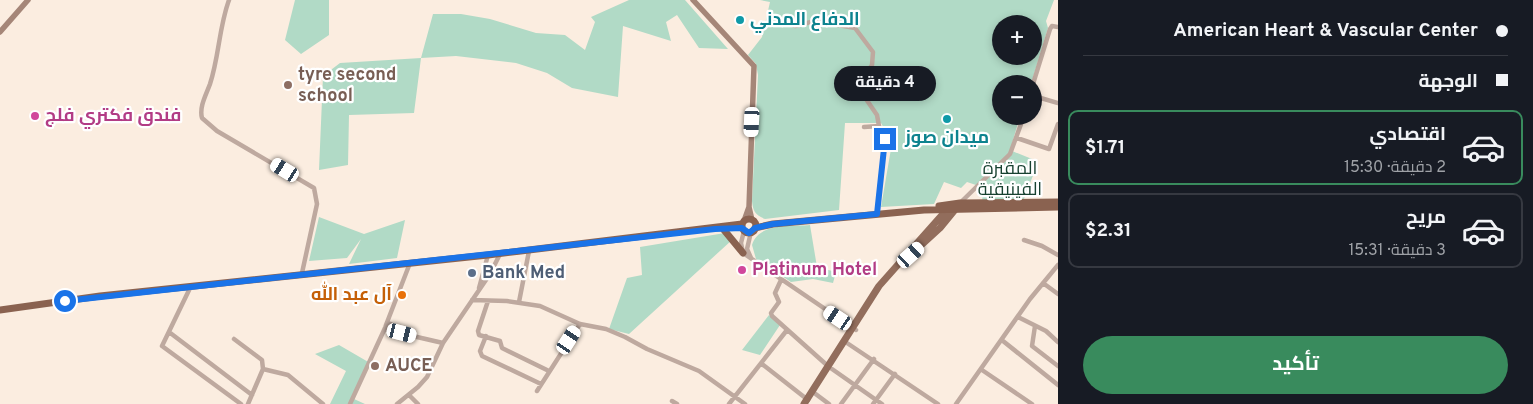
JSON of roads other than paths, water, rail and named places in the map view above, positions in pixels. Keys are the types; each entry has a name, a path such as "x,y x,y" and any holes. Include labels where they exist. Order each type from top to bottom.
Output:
{"highway":[{"path":"0,310 100,296 302,273 500,254 715,229 954,206 1058,202"},
{"path":"954,206 1058,207"},
{"path":"715,229 724,230 748,226"},
{"path":"724,230 743,253"}],"main road":[{"path":"0,32 28,0"},
{"path":"693,0 754,66 748,226"},
{"path":"831,368 887,277 954,206"},
{"path":"810,397 848,343 854,329"}],"street":[{"path":"229,0 216,66 201,109 202,118 218,132 314,188 317,204 302,273"},
{"path":"788,23 795,26 811,21 822,21 855,28 860,31 874,56 870,69 857,86 860,93 877,115 878,126 885,139 877,214"},
{"path":"1036,75 1050,29 1057,25"},
{"path":"1042,98 1058,103"},
{"path":"1017,138 1049,149 1058,124"},
{"path":"954,206 1010,154 1021,125"},
{"path":"864,127 878,126"},
{"path":"748,226 741,243 743,253 854,329"},
{"path":"748,226 747,249 752,259"},
{"path":"1024,240 1042,246 1058,255"},
{"path":"519,302 530,250"},
{"path":"397,404 427,377 443,343 479,291 500,254"},
{"path":"479,291 488,255"},
{"path":"350,404 380,339 389,328 392,312 410,263"},
{"path":"956,404 1058,265"},
{"path":"781,280 774,293 779,302 771,314 831,368 856,385 874,402 882,404"},
{"path":"1043,283 1058,294"},
{"path":"191,286 162,346 241,404"},
{"path":"472,300 519,302 540,306 580,324 606,329 625,336 647,349 688,365 745,404"},
{"path":"488,301 478,334 500,340 502,348 549,371"},
{"path":"1018,317 1046,331 1058,342"},
{"path":"537,391 580,324"},
{"path":"1035,326 1032,346 1058,366"},
{"path":"389,328 443,343"},
{"path":"729,404 787,330"},
{"path":"169,332 252,395"},
{"path":"486,336 480,351 482,356 541,384"},
{"path":"234,339 262,360 263,369 248,404"},
{"path":"1003,340 1058,385"},
{"path":"848,343 938,404"},
{"path":"841,404 874,360"},
{"path":"762,364 810,397 829,404"},
{"path":"263,369 288,374 323,404"},
{"path":"982,370 1032,404"},
{"path":"874,402 896,374"},
{"path":"408,395 418,404"}],"place":[{"name":"الدفاع المدني","path":"740,20"},
{"name":"tyre second school","path":"288,85"},
{"name":"فندق فكتري فلج","path":"35,116"},
{"name":"ميدان صوز","path":"947,119"},
{"name":"Platinum Hotel","path":"742,270"},
{"name":"Bank Med","path":"472,273"},
{"name":"آل عبد الله","path":"402,295"},
{"name":"AUCE","path":"375,366"}],"park label":[{"name":"المقبرة الفينيقية","path":"1010,179"}]}
